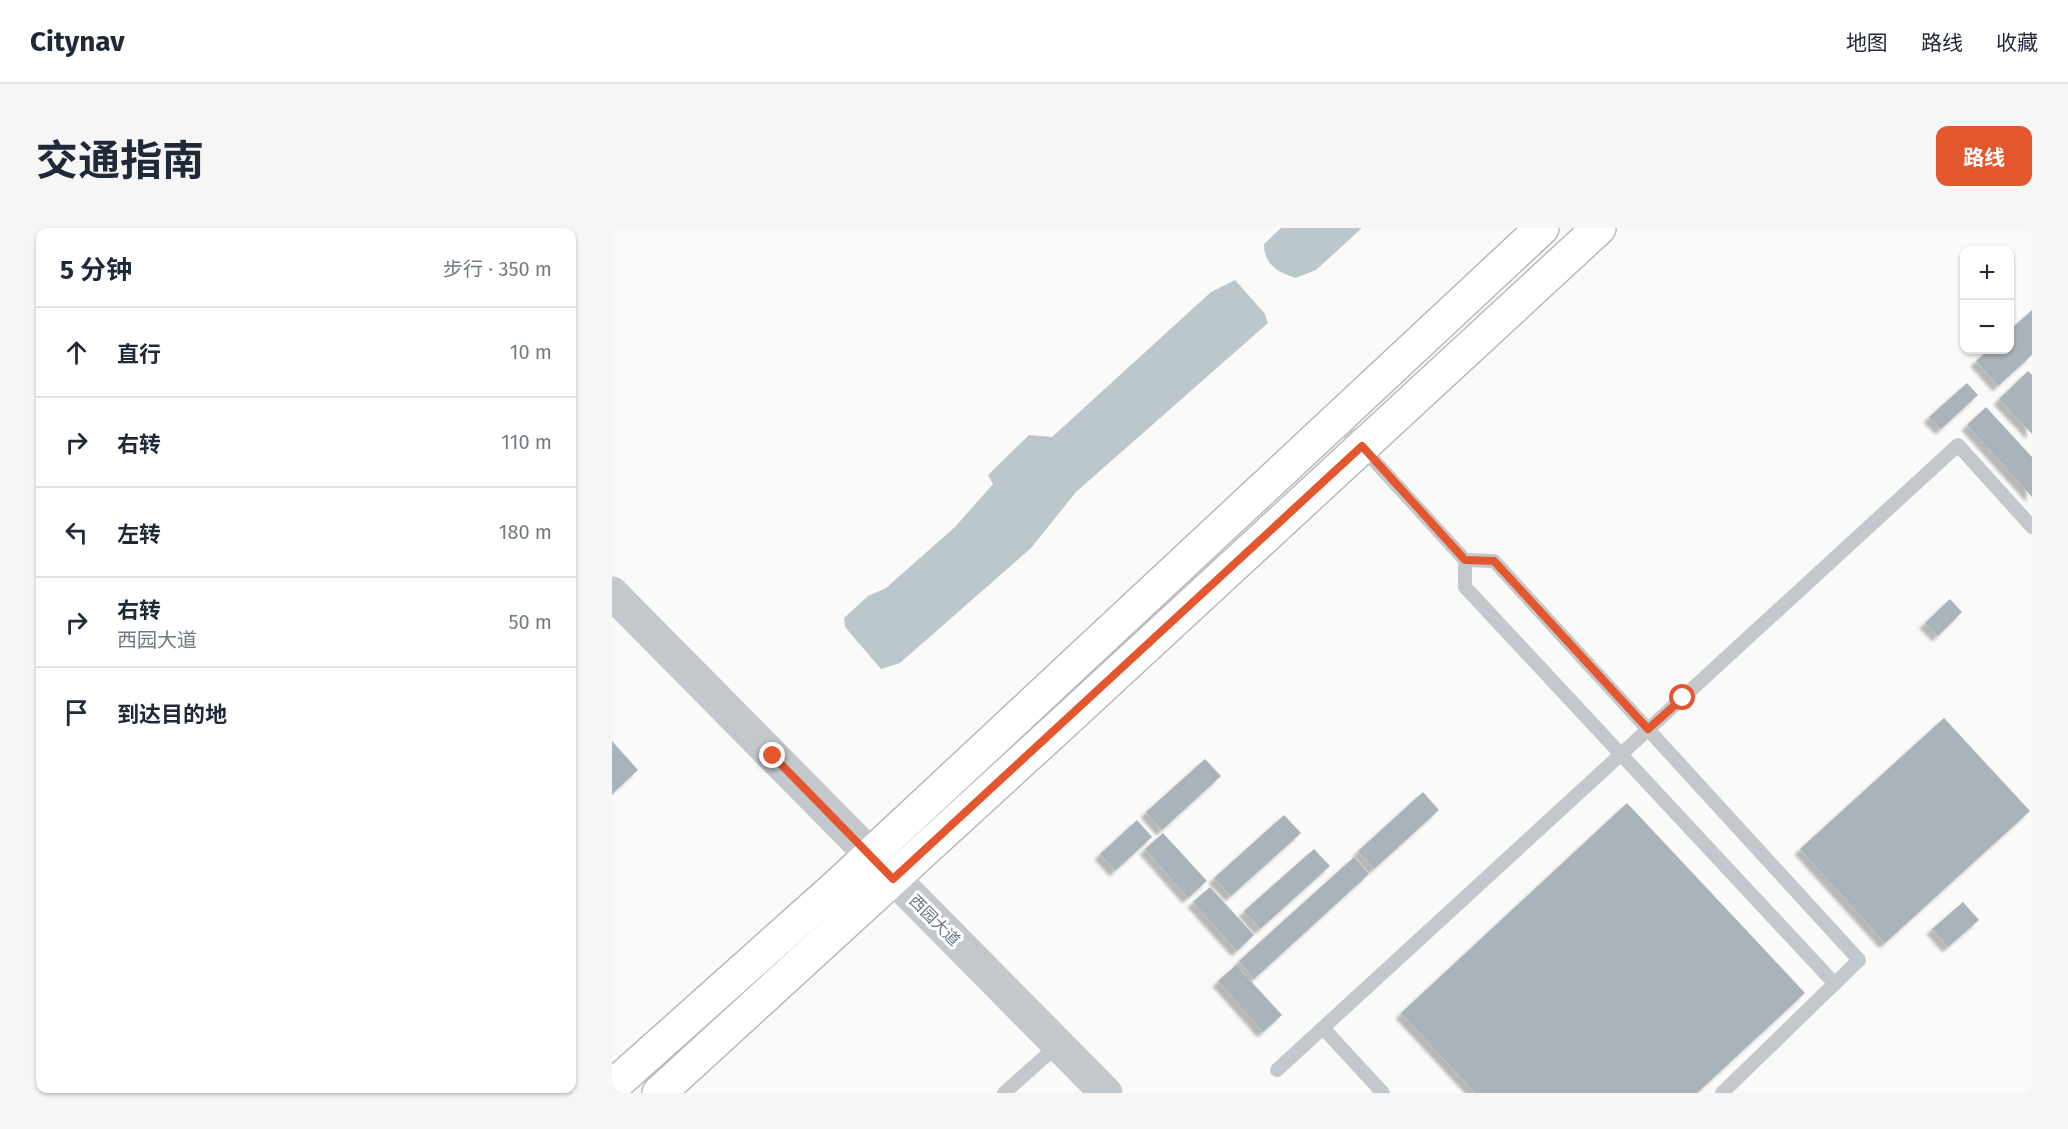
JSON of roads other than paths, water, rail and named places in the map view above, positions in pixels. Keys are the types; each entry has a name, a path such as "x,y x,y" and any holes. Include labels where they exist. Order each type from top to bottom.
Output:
{"main road":[{"path":"612,1087 870,854 1542,228"},
{"path":"658,1093 1599,228"}],"street":[{"name":"西园大道","path":"612,593 1106,1093"}],"lane":[{"path":"1337,419 1465,560 1466,587 1835,984"},
{"path":"1277,1070 1958,445 2032,526"},
{"path":"1465,560 1494,561 1859,960 1722,1093"},
{"path":"1323,1028 1383,1093"},
{"path":"1004,1093 1058,1045"}]}
